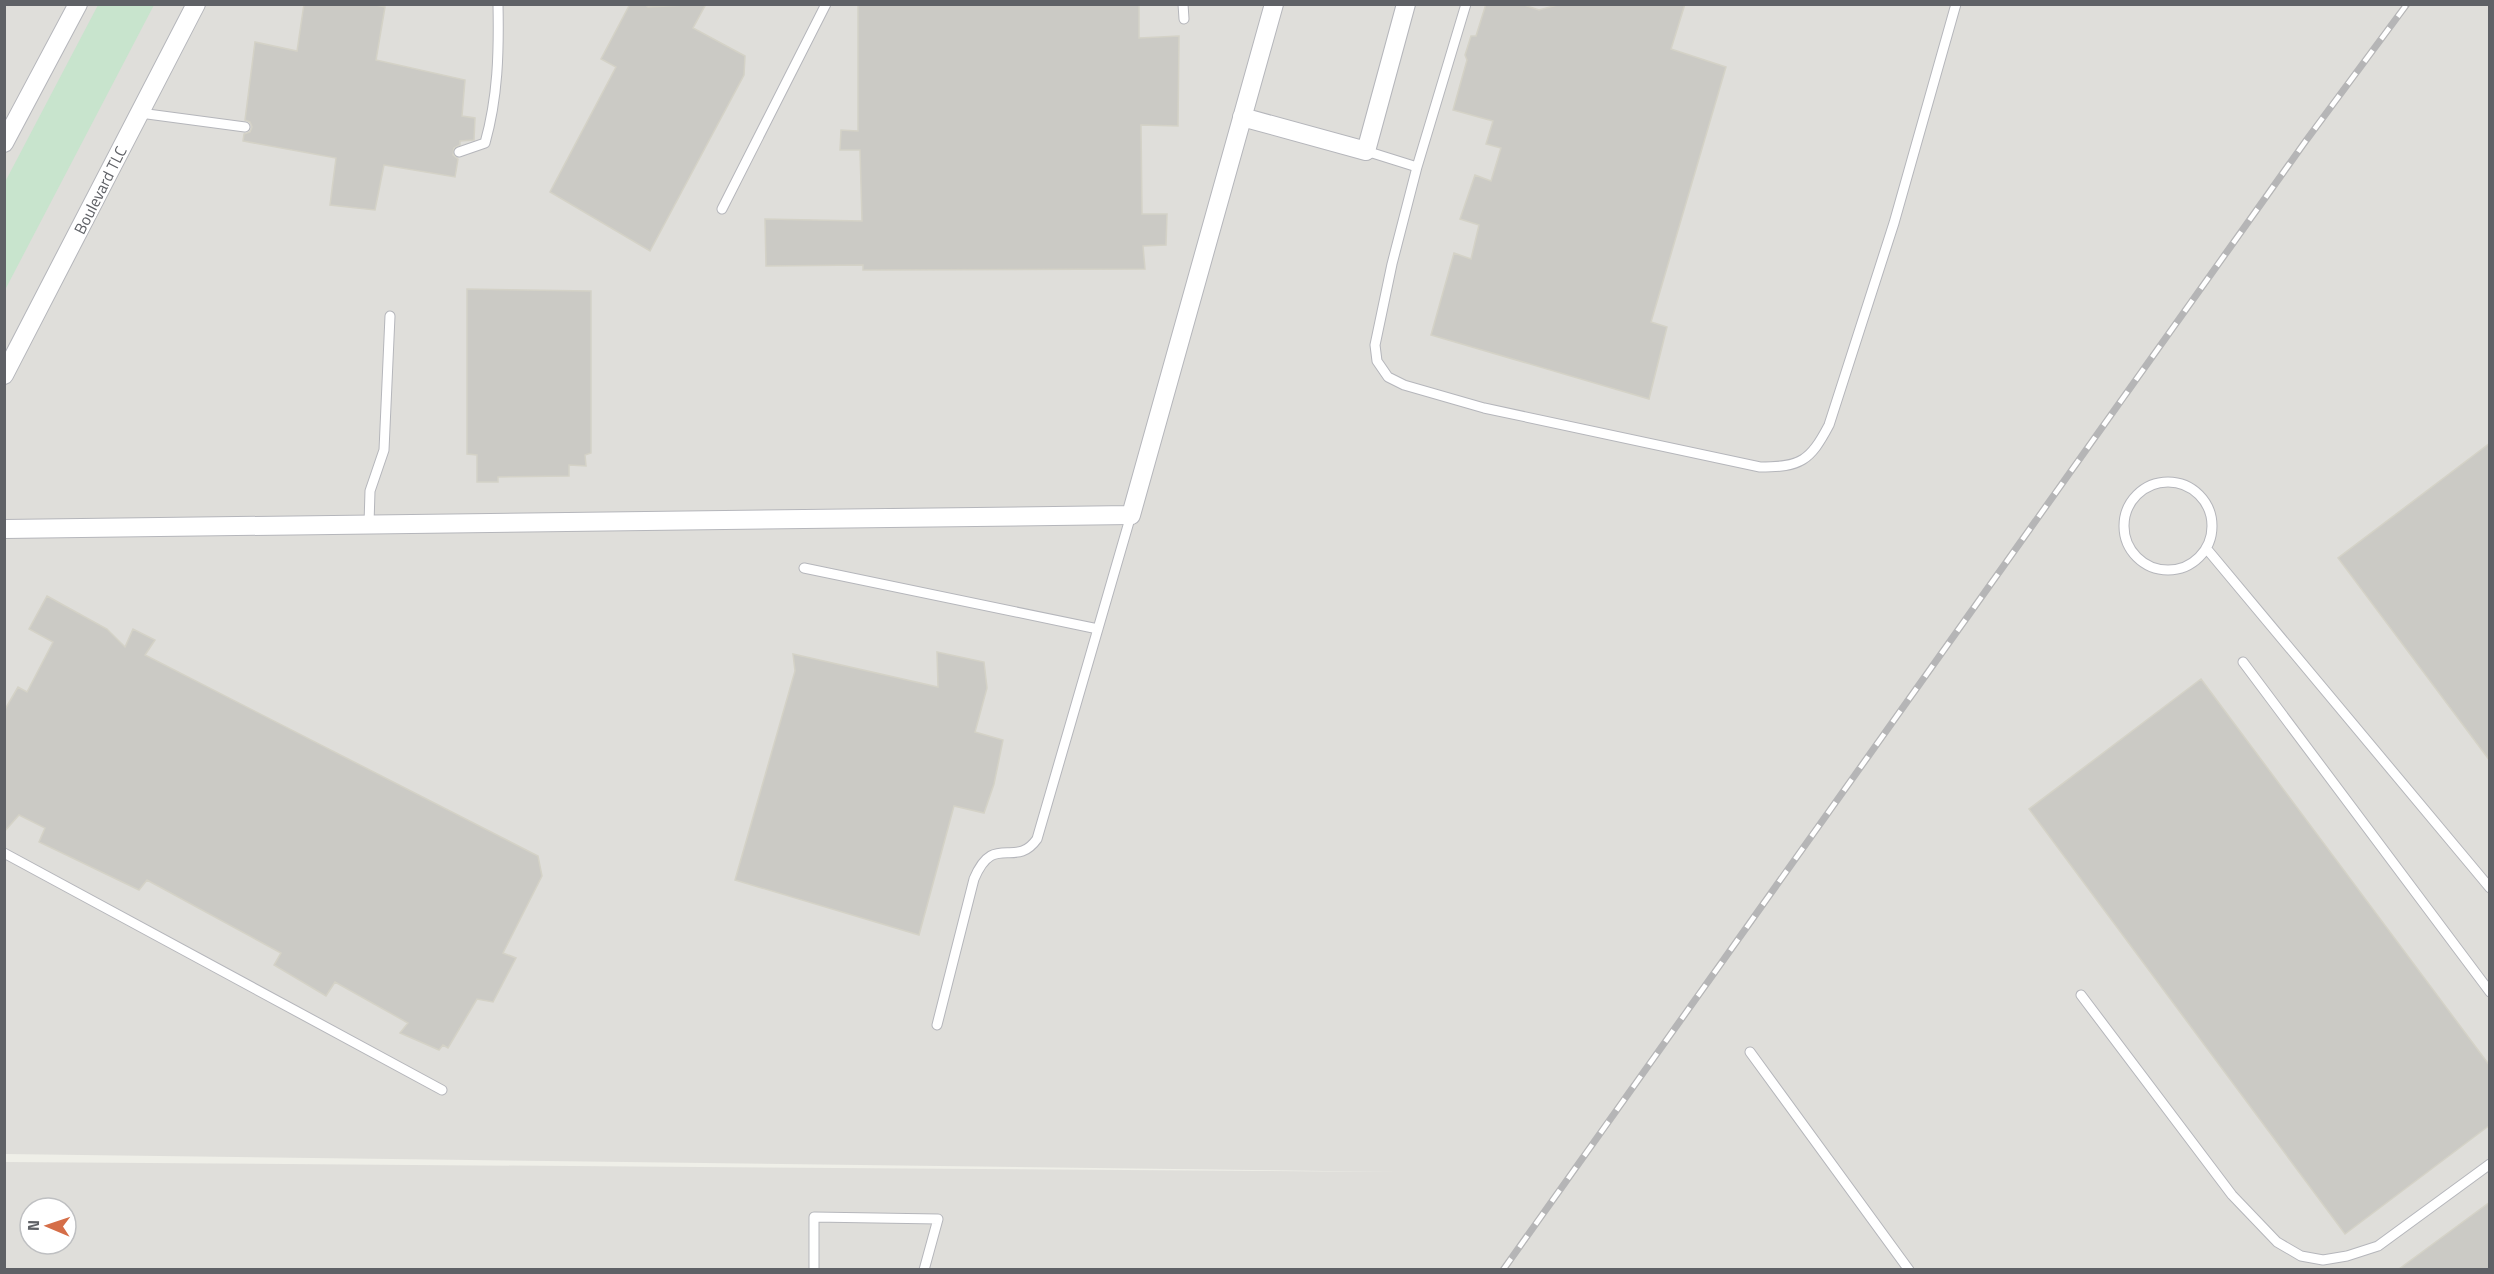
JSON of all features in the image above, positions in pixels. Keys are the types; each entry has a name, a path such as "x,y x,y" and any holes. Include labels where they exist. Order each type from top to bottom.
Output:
{"street":[{"path":"4,143 78,4"},
{"name":"Boulevard TLC","path":"4,375 196,4"},
{"path":"4,528 1131,515 1274,4"},
{"path":"1242,117 1366,151 1406,4"}],"lane":[{"path":"459,152 485,143 493,114 499,57 498,4"},
{"path":"722,209 826,4"},
{"path":"1183,4 1184,19"},
{"path":"1466,4 1417,167 1392,264 1375,345 1377,361 1388,378 1404,385 1484,408 1760,467 1784,467 1802,462 1816,449 1828,425 1894,223 1956,4"},
{"path":"140,113 244,127"},
{"path":"1366,151 1417,167"},
{"path":"369,524 370,490 384,450 390,316"},
{"path":"2162,481 2177,482 2192,488 2203,498 2210,511 2212,526 2206,548 2194,561 2182,568 2169,570 2156,568 2143,562 2132,552 2126,538 2124,523 2127,508 2142,491 2162,481"},
{"path":"937,1025 980,866 987,857 994,854 1023,852 1031,848 1037,839 1131,515"},
{"path":"2206,548 2490,888"},
{"path":"804,568 1098,629"},
{"path":"2243,662 2490,992"},
{"path":"4,853 442,1090"},
{"path":"2081,995 2232,1195 2277,1242 2301,1256 2324,1260 2347,1256 2378,1246 2490,1164"},
{"path":"1750,1052 1909,1269"},
{"path":"814,1269 814,1216 938,1219 924,1269"}],"shaded area":[{"path":"5,5 2489,5 2489,1269 5,1270 5,1162 1398,1172 5,1154"}],"green space":[{"path":"98,5 154,5 5,290 5,182"}],"building":[{"path":"304,4 372,4 385,7 376,60 465,80 462,116 475,118 474,140 460,141 460,145 454,148 453,155 458,159 455,177 384,165 375,210 330,205 336,158 243,141 244,134 250,132 252,127 250,122 245,120 255,42 297,51"},
{"path":"630,4 644,4 648,7 706,4 693,28 745,56 744,75 650,251 550,192 616,67 601,59"},
{"path":"858,4 1139,4 1139,38 1179,36 1178,126 1141,125 1142,214 1167,214 1166,245 1143,246 1145,269 863,270 863,265 766,266 765,219 862,221 860,150 840,150 841,130 858,131"},
{"path":"1486,4 1521,4 1539,10 1561,4 1685,4 1671,49 1726,67 1651,322 1667,327 1649,399 1431,335 1454,253 1471,259 1479,225 1460,219 1475,175 1491,181 1501,148 1486,144 1493,121 1453,110 1467,60 1465,55 1471,36 1476,36"},
{"path":"467,289 591,291 591,453 585,455 586,466 569,465 569,476 498,477 498,482 477,482 477,455 467,454"},
{"path":"2490,443 2490,761 2338,558"},
{"path":"47,596 107,629 125,647 133,629 155,640 145,655 538,856 542,876 503,953 516,958 493,1002 477,999 448,1048 443,1045 439,1050 400,1033 408,1023 335,982 326,996 274,965 281,953 147,880 139,890 39,842 45,828 19,815 4,832 4,711 18,687 27,692 53,642 29,629"},
{"path":"937,652 984,662 987,688 975,732 1003,740 994,784 984,813 954,806 919,935 735,880 795,671 793,654 938,687"},
{"path":"2201,679 2490,1066 2490,1125 2345,1234 2029,809"},
{"path":"2490,1202 2490,1269 2399,1269"}],"railway":[{"path":"1503,1270 2305,142 2407,4"}]}
